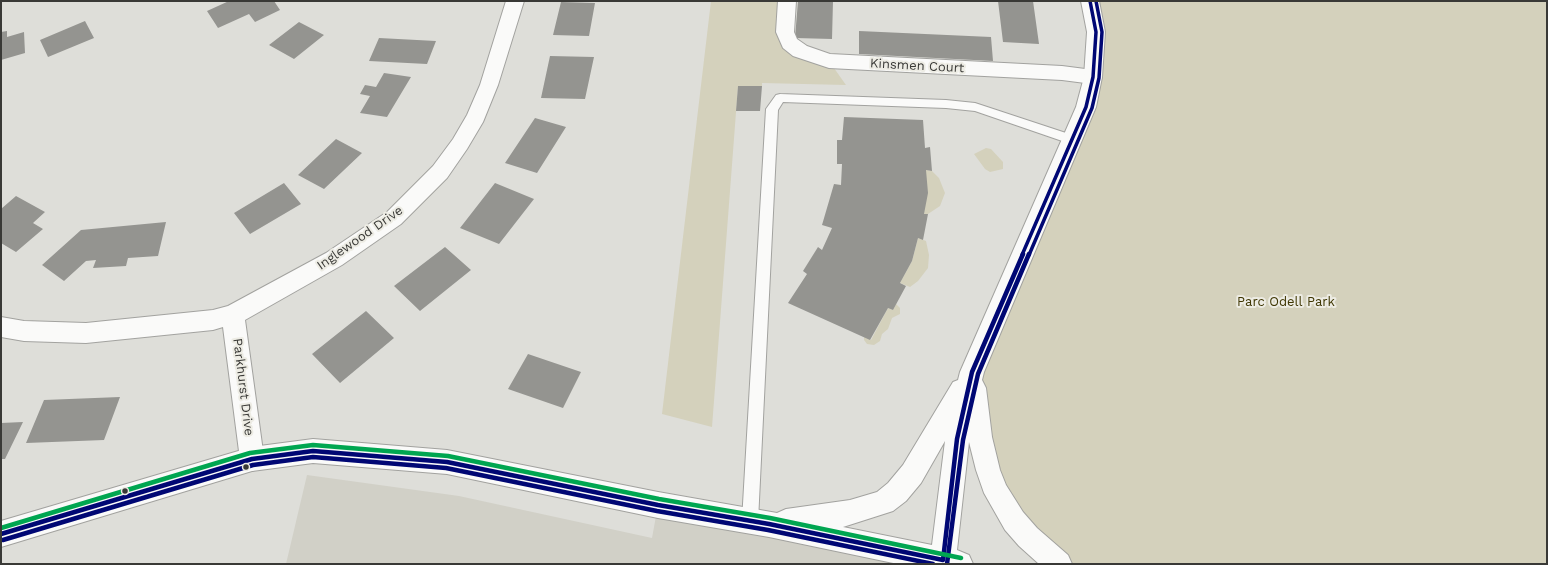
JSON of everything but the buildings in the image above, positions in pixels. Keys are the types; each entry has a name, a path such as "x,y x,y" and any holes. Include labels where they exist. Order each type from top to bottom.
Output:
{"street":[{"name":"Inglewood Drive","path":"1,327 24,330 86,333 213,320 233,315 334,259 394,218 440,172 460,144 476,117 500,54 515,1"},
{"name":"Kinsmen Court","path":"787,1 785,32 788,43 800,52 829,61 1062,73 1093,77"},
{"path":"759,523 850,513 884,502 897,492 912,474 972,372 1071,138 1086,107 1093,77 1096,32 1090,1"},
{"name":"Parkhurst Drive","path":"233,315 252,459"},
{"path":"1,534 252,459 313,451 447,462 658,505 759,523 948,563 957,439 972,372"},
{"path":"972,372 980,436 988,470 997,493 1014,521 1028,538 1059,564"}],"lane":[{"path":"759,523 772,109 780,98 946,104 975,107 1071,138"}],"shaded area":[{"path":"307,475 459,496 652,538 658,505 960,564 286,564"}],"green space":[{"path":"711,1 787,1 785,32 829,61 846,85 762,83 762,86 738,86 712,427 662,414"},
{"name":"Parc Odell Park","path":"1090,1 1547,1 1547,564 1059,564 1014,521 972,372 1086,107"},
{"path":"986,148 991,149 1003,162 1003,169 990,172 985,169 974,154"},
{"path":"926,170 932,171 939,178 945,193 940,206 928,214 924,214"},
{"path":"918,238 926,241 929,255 928,268 918,281 910,287 900,283 912,261"},
{"path":"896,304 900,308 900,314 892,318 888,329 882,334 880,341 874,345 867,344 864,337 871,340 888,308 893,310"}],"transit line":[{"path":"1,534 252,459 313,451 447,462 658,505 769,524 943,560 957,439 972,372 1086,107 1093,77 1096,32 1090,1"},
{"path":"947,564 963,440 978,374 1092,108 1099,78 1102,32 1096,1"},
{"path":"1,528 250,453 313,445 448,456 659,499 770,518 961,558"},
{"path":"3,540 253,465 313,457 446,468 657,511 768,530 933,564"}]}
